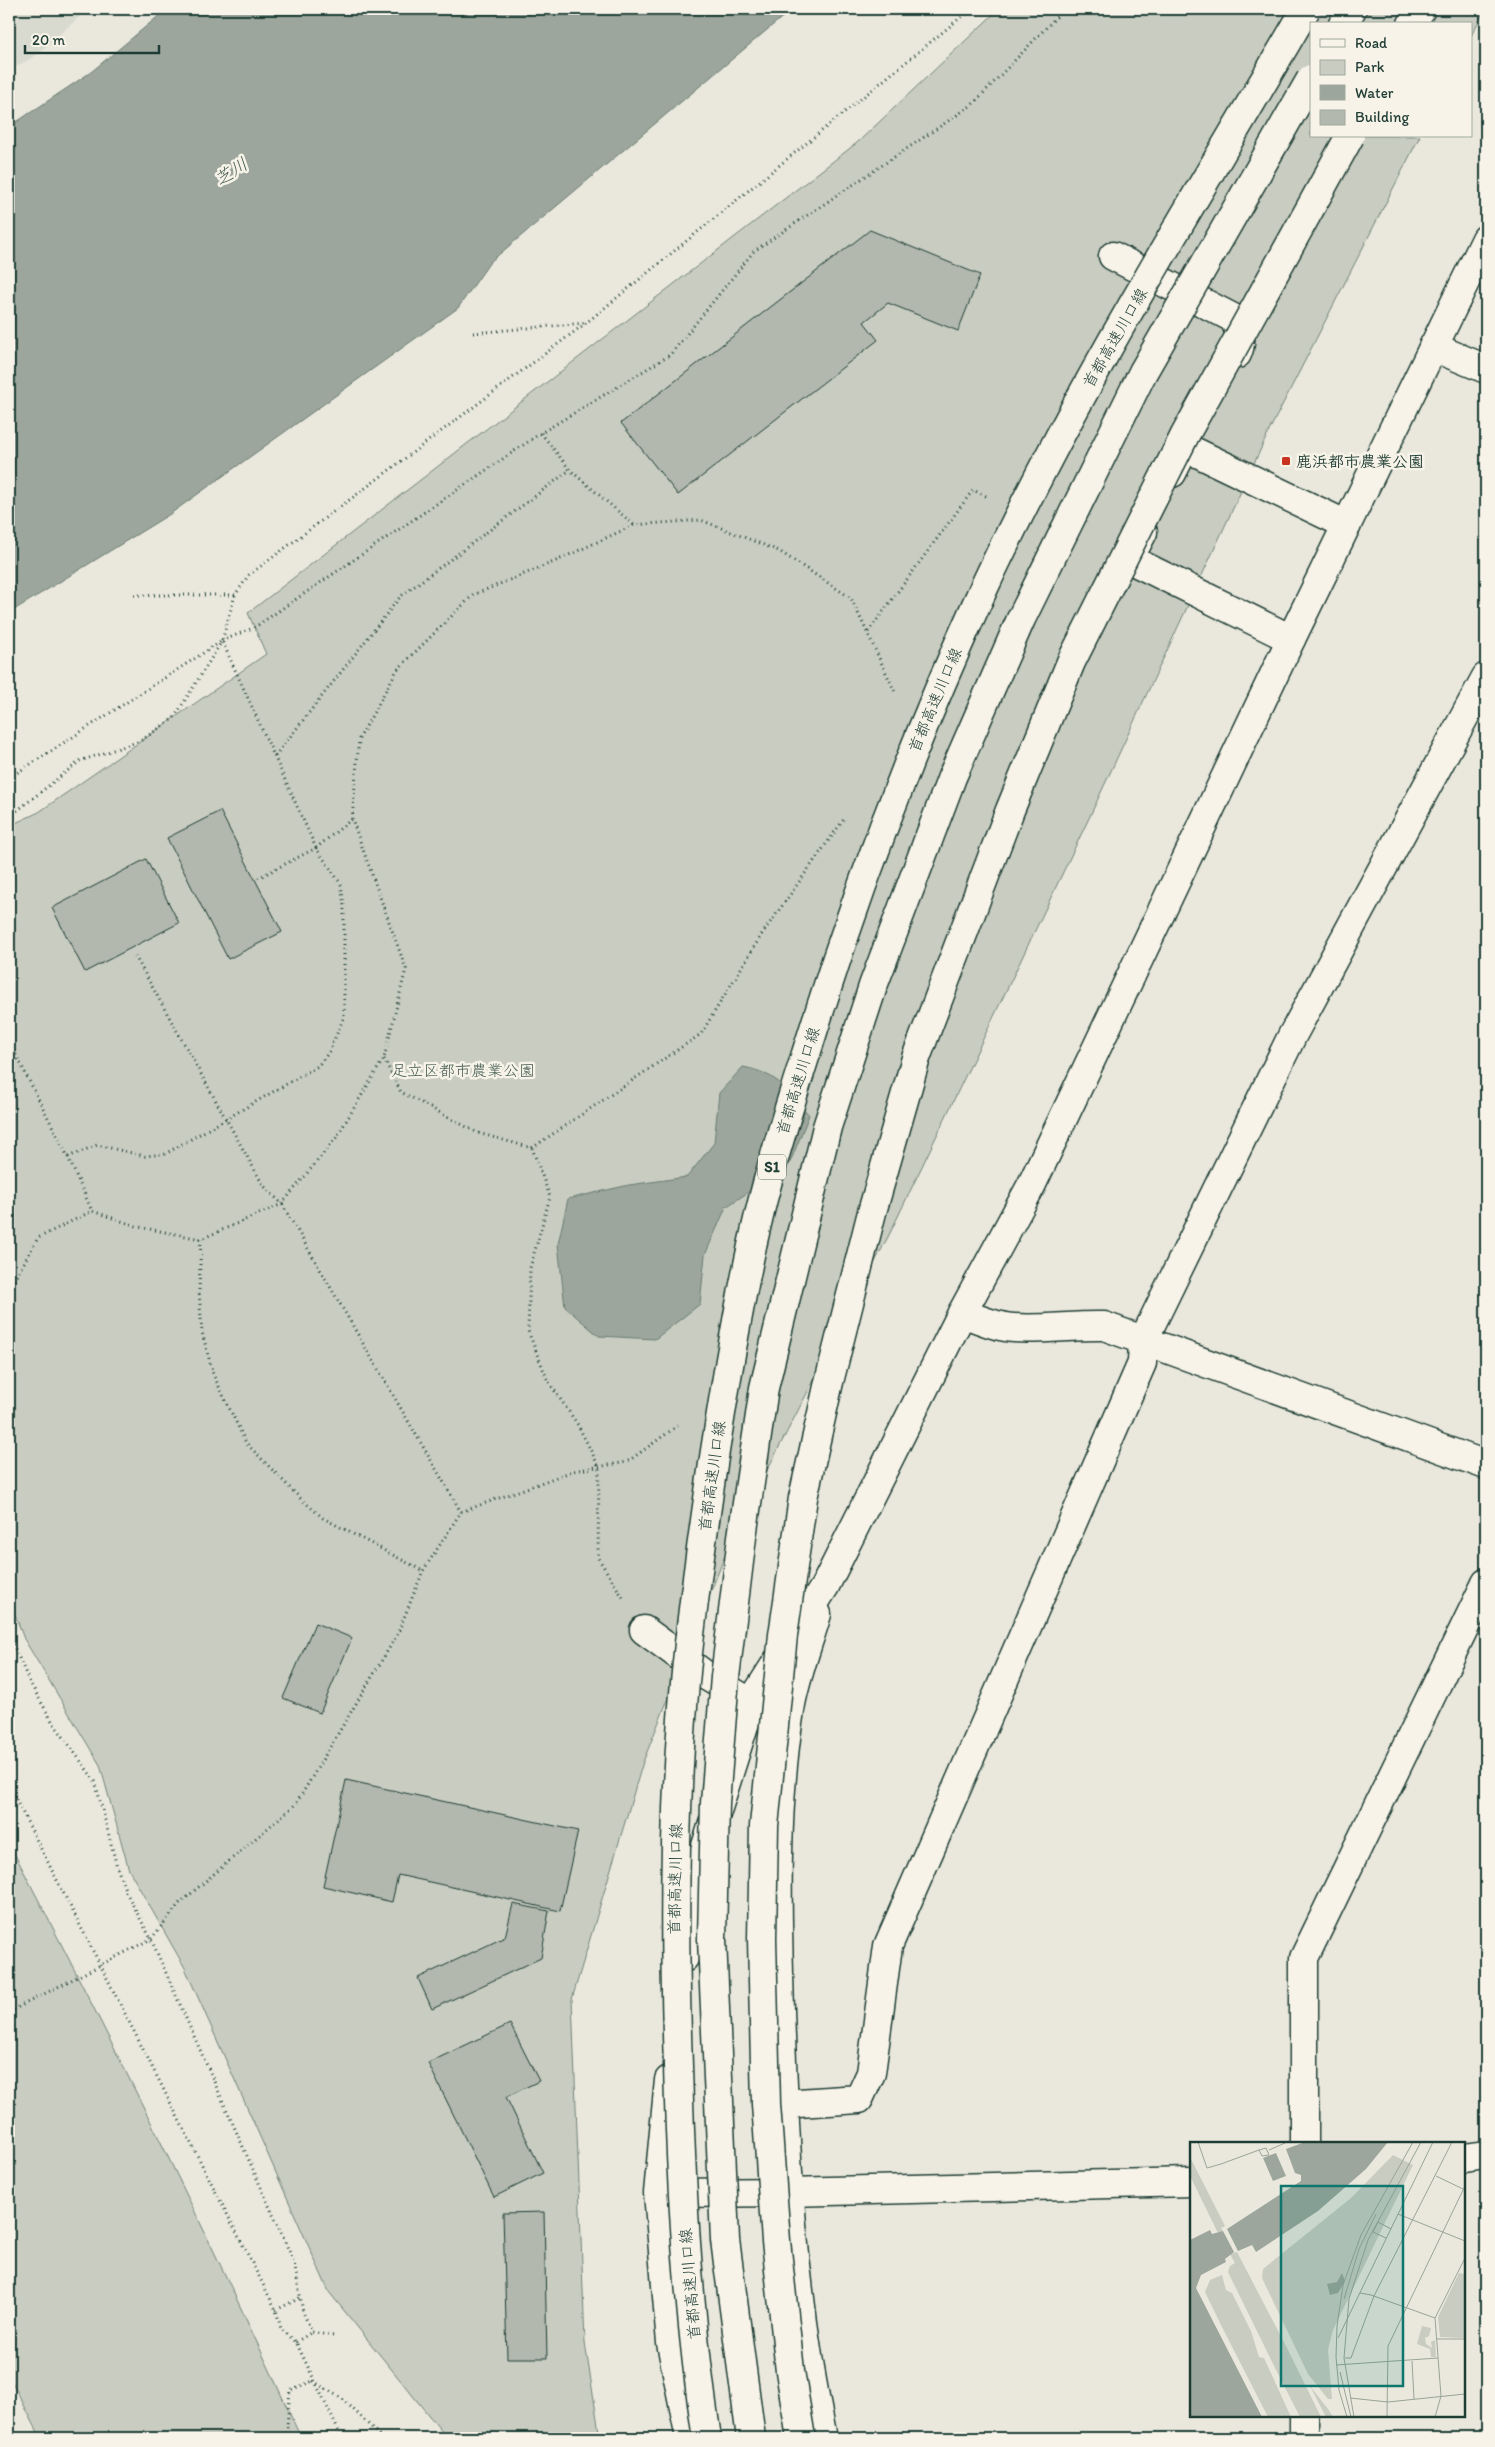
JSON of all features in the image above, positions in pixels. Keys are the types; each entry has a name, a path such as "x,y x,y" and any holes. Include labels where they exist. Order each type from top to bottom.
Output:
{"main road":[{"name":"首都高速川口線","path":"707,2438 698,2382 685,2237 674,1954 676,1827 682,1717 695,1590 729,1362 760,1209 806,1052 868,864 913,750 978,601 1077,405 1306,9"},
{"path":"1344,22 1352,9"},
{"path":"1413,22 1420,9"},
{"path":"751,2438 725,2240 712,1939 715,1803 724,1677 742,1537 766,1378 827,1128 873,986 952,776 1021,619 1144,372 1310,81"},
{"path":"801,2438 790,2371 776,2241 766,2104 762,1939 764,1836 783,1635 803,1498 829,1382 872,1212 916,1058 1010,810 1071,662 1185,435 1349,138"},
{"path":"690,2438 671,2343 658,2193 678,2001 695,1881 751,1703 825,1586 962,1313 1031,1186 1291,639 1486,239"},
{"path":"1113,256 1233,318 1239,328 1241,341 1239,351 1185,447 1130,559 1291,639"},
{"path":"1433,347 1486,369"},
{"path":"1185,447 1347,525"},
{"path":"783,2104 859,2099 872,2073 888,1946 1142,1363 1143,1341 1292,1036 1486,677"},
{"path":"962,1313 989,1324 1014,1328 1078,1325 1104,1326 1486,1465"},
{"path":"1304,2142 1304,1958 1486,1583"},
{"path":"823,2438 795,2262 788,2192 783,2104 778,1928 778,1811 790,1709 825,1586"},
{"path":"644,1630 708,1677 751,1703"},
{"path":"1465,2158 1486,2155"},
{"path":"658,2193 788,2192 1190,2182"},
{"path":"1304,2417 1304,2438"}],"path":[{"path":"9,817 80,761 140,741 174,718 222,641 234,596 249,575 586,323 971,9"},
{"path":"9,778 222,641 254,627 541,433 670,355 754,251 972,105 1064,9"},
{"path":"473,333 586,323"},
{"path":"541,433 570,470 634,525"},
{"path":"275,756 400,597 570,470"},
{"path":"9,1290 38,1238 92,1211 139,1227 200,1238 282,1204 336,1138 384,1058 406,969 352,819 359,739 397,670 473,595 556,561 634,525 701,520 779,551 851,598 899,700"},
{"path":"134,595 234,596"},
{"path":"68,1156 97,1145 145,1156 165,1154 318,1066 329,1052 344,1017 343,899 341,884 316,848 222,641"},
{"path":"384,1058 401,1092 478,1133 532,1148 701,1034 762,934 847,816"},
{"path":"258,878 316,848 352,819"},
{"path":"135,956 263,1185 282,1204 461,1512"},
{"path":"9,1041 68,1156 92,1211"},
{"path":"532,1148 550,1197 530,1268 528,1331 548,1381 578,1425 599,1466 598,1558 644,1630"},
{"path":"200,1238 199,1291 202,1332 213,1374 246,1443 301,1499 323,1518 423,1571"},
{"path":"9,2012 151,1939 180,1903 296,1804 397,1635 423,1571 461,1512 573,1471 627,1462 682,1423"},
{"path":"9,1635 29,1681 52,1721 95,1781 117,1867 126,1892 151,1939 294,2262 302,2312 312,2332"},
{"path":"9,1786 276,2310 281,2329 296,2342 313,2381 342,2438"},
{"path":"276,2310 300,2298"},
{"path":"296,2342 312,2332 333,2336"},
{"path":"286,2438 290,2390 313,2381"},
{"path":"313,2381 344,2400 382,2438"},
{"path":"9,2428 14,2438"}],"shaded area":[{"path":"9,9 88,9 38,54 9,71"}],"green space":[{"name":"足立区都市農業公園","path":"999,9 1485,9 1472,34 1472,22 1310,22 1310,138 1419,138 1271,427 1090,816 890,1233 732,1538 643,1762 572,1999 585,2343 600,2438 447,2438 329,2292 185,1968 129,1870 100,1765 24,1639 9,1598 9,826 39,812 266,654 248,613 858,142"},
{"path":"9,1843 159,2139 301,2438 41,2438 9,2376"}],"water":[{"name":"芝川","path":"167,9 792,9 490,262 458,308 170,514 9,613 9,127 91,72"},
{"path":"743,1067 773,1078 788,1090 809,1115 789,1165 726,1207 705,1255 700,1304 655,1339 599,1336 565,1307 558,1244 568,1199 629,1185 687,1177 714,1143 719,1093"}],"building":[{"path":"870,230 980,275 958,331 888,303 864,322 878,340 678,495 621,423"},
{"path":"220,811 282,932 228,959 167,838"},
{"path":"146,859 179,923 85,972 52,908"},
{"path":"315,1623 352,1638 320,1713 283,1698"},
{"path":"346,1780 578,1831 560,1911 398,1875 392,1902 323,1886"},
{"path":"513,1904 549,1911 541,1958 432,2009 418,1978 505,1937"},
{"path":"510,2024 539,2081 506,2097 543,2173 494,2197 428,2063"},
{"path":"544,2212 547,2358 507,2358 503,2213"}],"place":[{"name":"鹿浜都市農業公園","path":"1286,461"}]}
